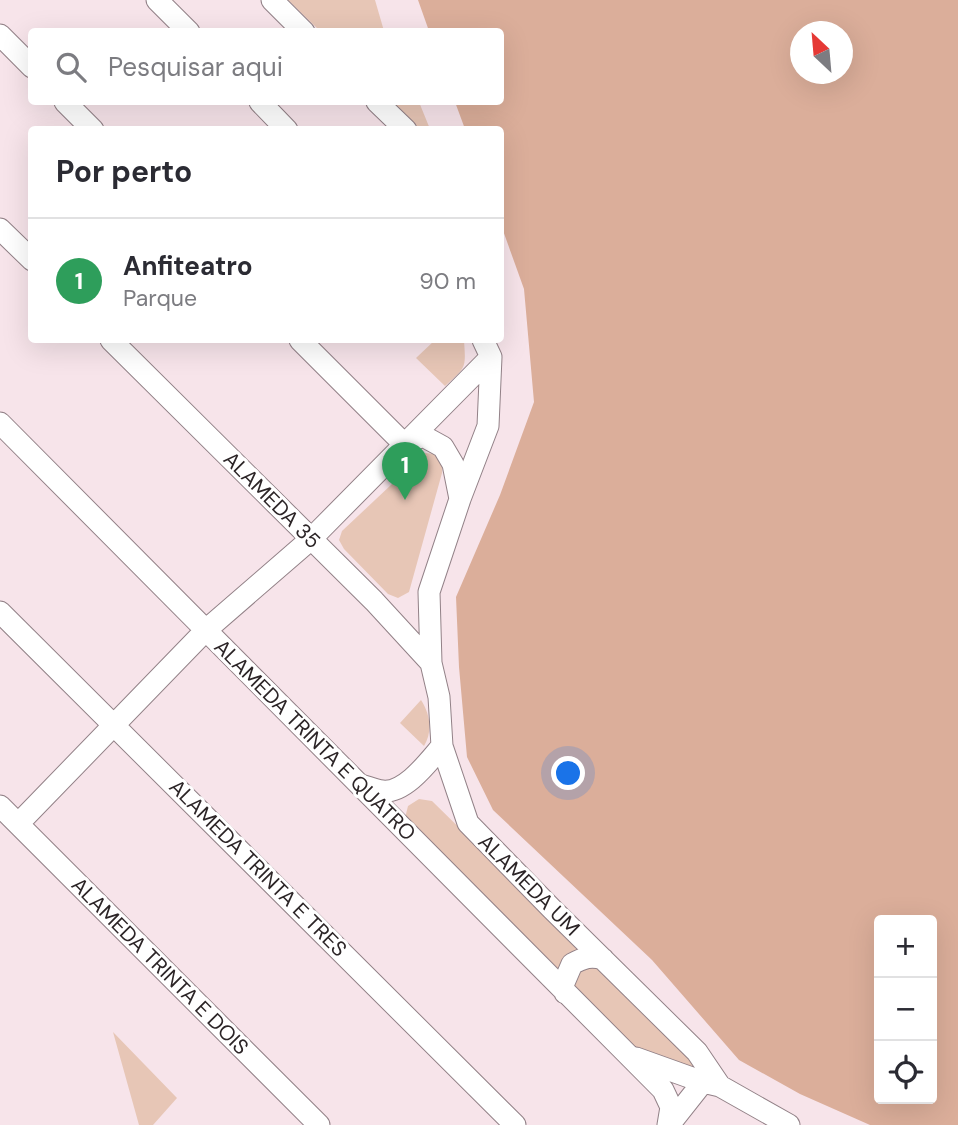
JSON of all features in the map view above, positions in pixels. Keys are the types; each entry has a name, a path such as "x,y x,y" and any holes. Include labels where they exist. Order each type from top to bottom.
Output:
{"street":[{"path":"157,0 185,28"},
{"path":"272,0 300,28"},
{"path":"0,35 28,63"},
{"path":"68,105 89,126"},
{"path":"263,105 283,126"},
{"path":"380,105 402,126"},
{"path":"0,229 28,256"},
{"name":"ALAMEDA 35","path":"114,343 374,601 431,663"},
{"path":"303,343 404,444"},
{"path":"18,824 206,630 311,539 404,444 487,348"},
{"name":"ALAMEDA UM","path":"487,348 488,426 429,593 431,663 439,697 442,746 468,824 697,1052 712,1084 789,1125"},
{"name":"ALAMEDA TRINTA E QUATRO","path":"0,424 663,1090 671,1107 668,1125"},
{"path":"404,444 423,436 443,447 453,464 460,499"},
{"name":"ALAMEDA TRINTA E TRES","path":"0,612 515,1125"},
{"path":"361,785 385,792 404,784 418,774 442,746"},
{"name":"ALAMEDA TRINTA E DOIS","path":"0,806 319,1125"},
{"path":"565,993 563,985 572,964 594,956 603,959"},
{"name":"ALAMEDA TRINTA E QUATRO","path":"630,1056 712,1084"},
{"path":"668,1125 712,1084"}],"shaded area":[{"path":"288,0 375,0 383,28 317,28"},
{"path":"418,0 958,0 958,1125 870,1125 800,1094 739,1060 652,960 493,810 467,757 456,597 500,495 534,402 524,289 504,233 504,126 464,126 456,105 504,105 504,28 428,28"},
{"path":"394,105 420,105 429,126 417,126"},
{"path":"432,343 464,343 463,367 445,386 416,358"},
{"path":"425,453 436,454 443,461 442,473 409,592 398,598 388,594 344,549 339,540 342,531"},
{"path":"421,700 429,723 429,734 424,746 400,723"},
{"path":"419,799 432,801 583,949 558,975 405,818 408,806"},
{"path":"603,968 692,1056 695,1069 638,1055 574,987 575,978 581,969"},
{"path":"113,1032 177,1098 153,1125 139,1125"}],"place":[{"name":"Anfiteatro","path":"405,500"}]}
